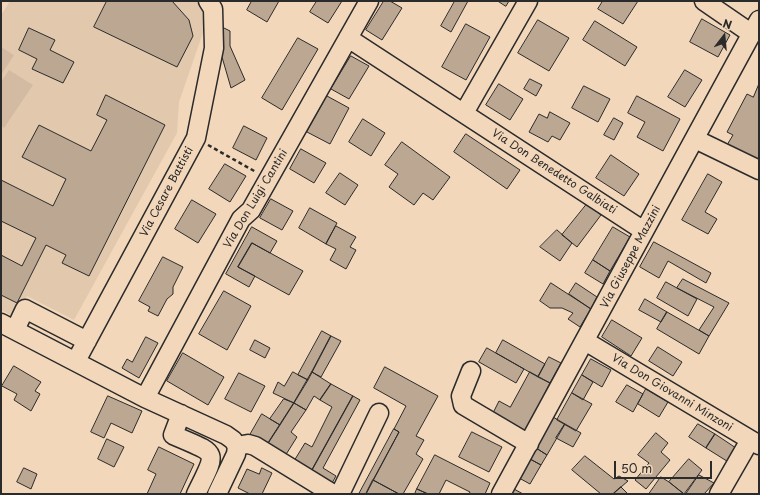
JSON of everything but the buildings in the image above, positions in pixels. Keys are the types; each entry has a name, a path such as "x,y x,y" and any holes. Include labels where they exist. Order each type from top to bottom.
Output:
{"street":[{"name":"Via Don Luigi Cantini","path":"145,398 241,219 251,210 369,1"},
{"path":"464,113 528,1"},
{"path":"704,1 755,27"},
{"name":"Via Cesare Battisti","path":"76,362 196,138 214,48 210,5"},
{"name":"Via Giuseppe Mazzini","path":"501,494 755,27"},
{"name":"Via Don Benedetto Galbiati","path":"348,38 644,231"},
{"path":"694,139 759,170"},
{"path":"87,340 25,310 8,326 145,398 226,434 237,446 236,454 217,494"},
{"name":"Via Don Giovanni Minzoni","path":"585,342 754,443"},
{"path":"471,371 461,396 463,405 529,444"},
{"path":"340,494 378,413"},
{"path":"181,414 173,435 206,449 211,455 212,462 196,494"},
{"path":"719,494 754,443"},
{"path":"237,446 248,444 255,446 332,494"}],"path":[{"path":"196,138 269,179"}],"shaded area":[{"path":"10,1 201,2 204,30 179,102 177,133 74,320 27,296 14,317 1,310 1,15"},
{"path":"1,47 14,55 1,75"},
{"path":"9,70 33,85 4,128 1,125 1,82"}]}
